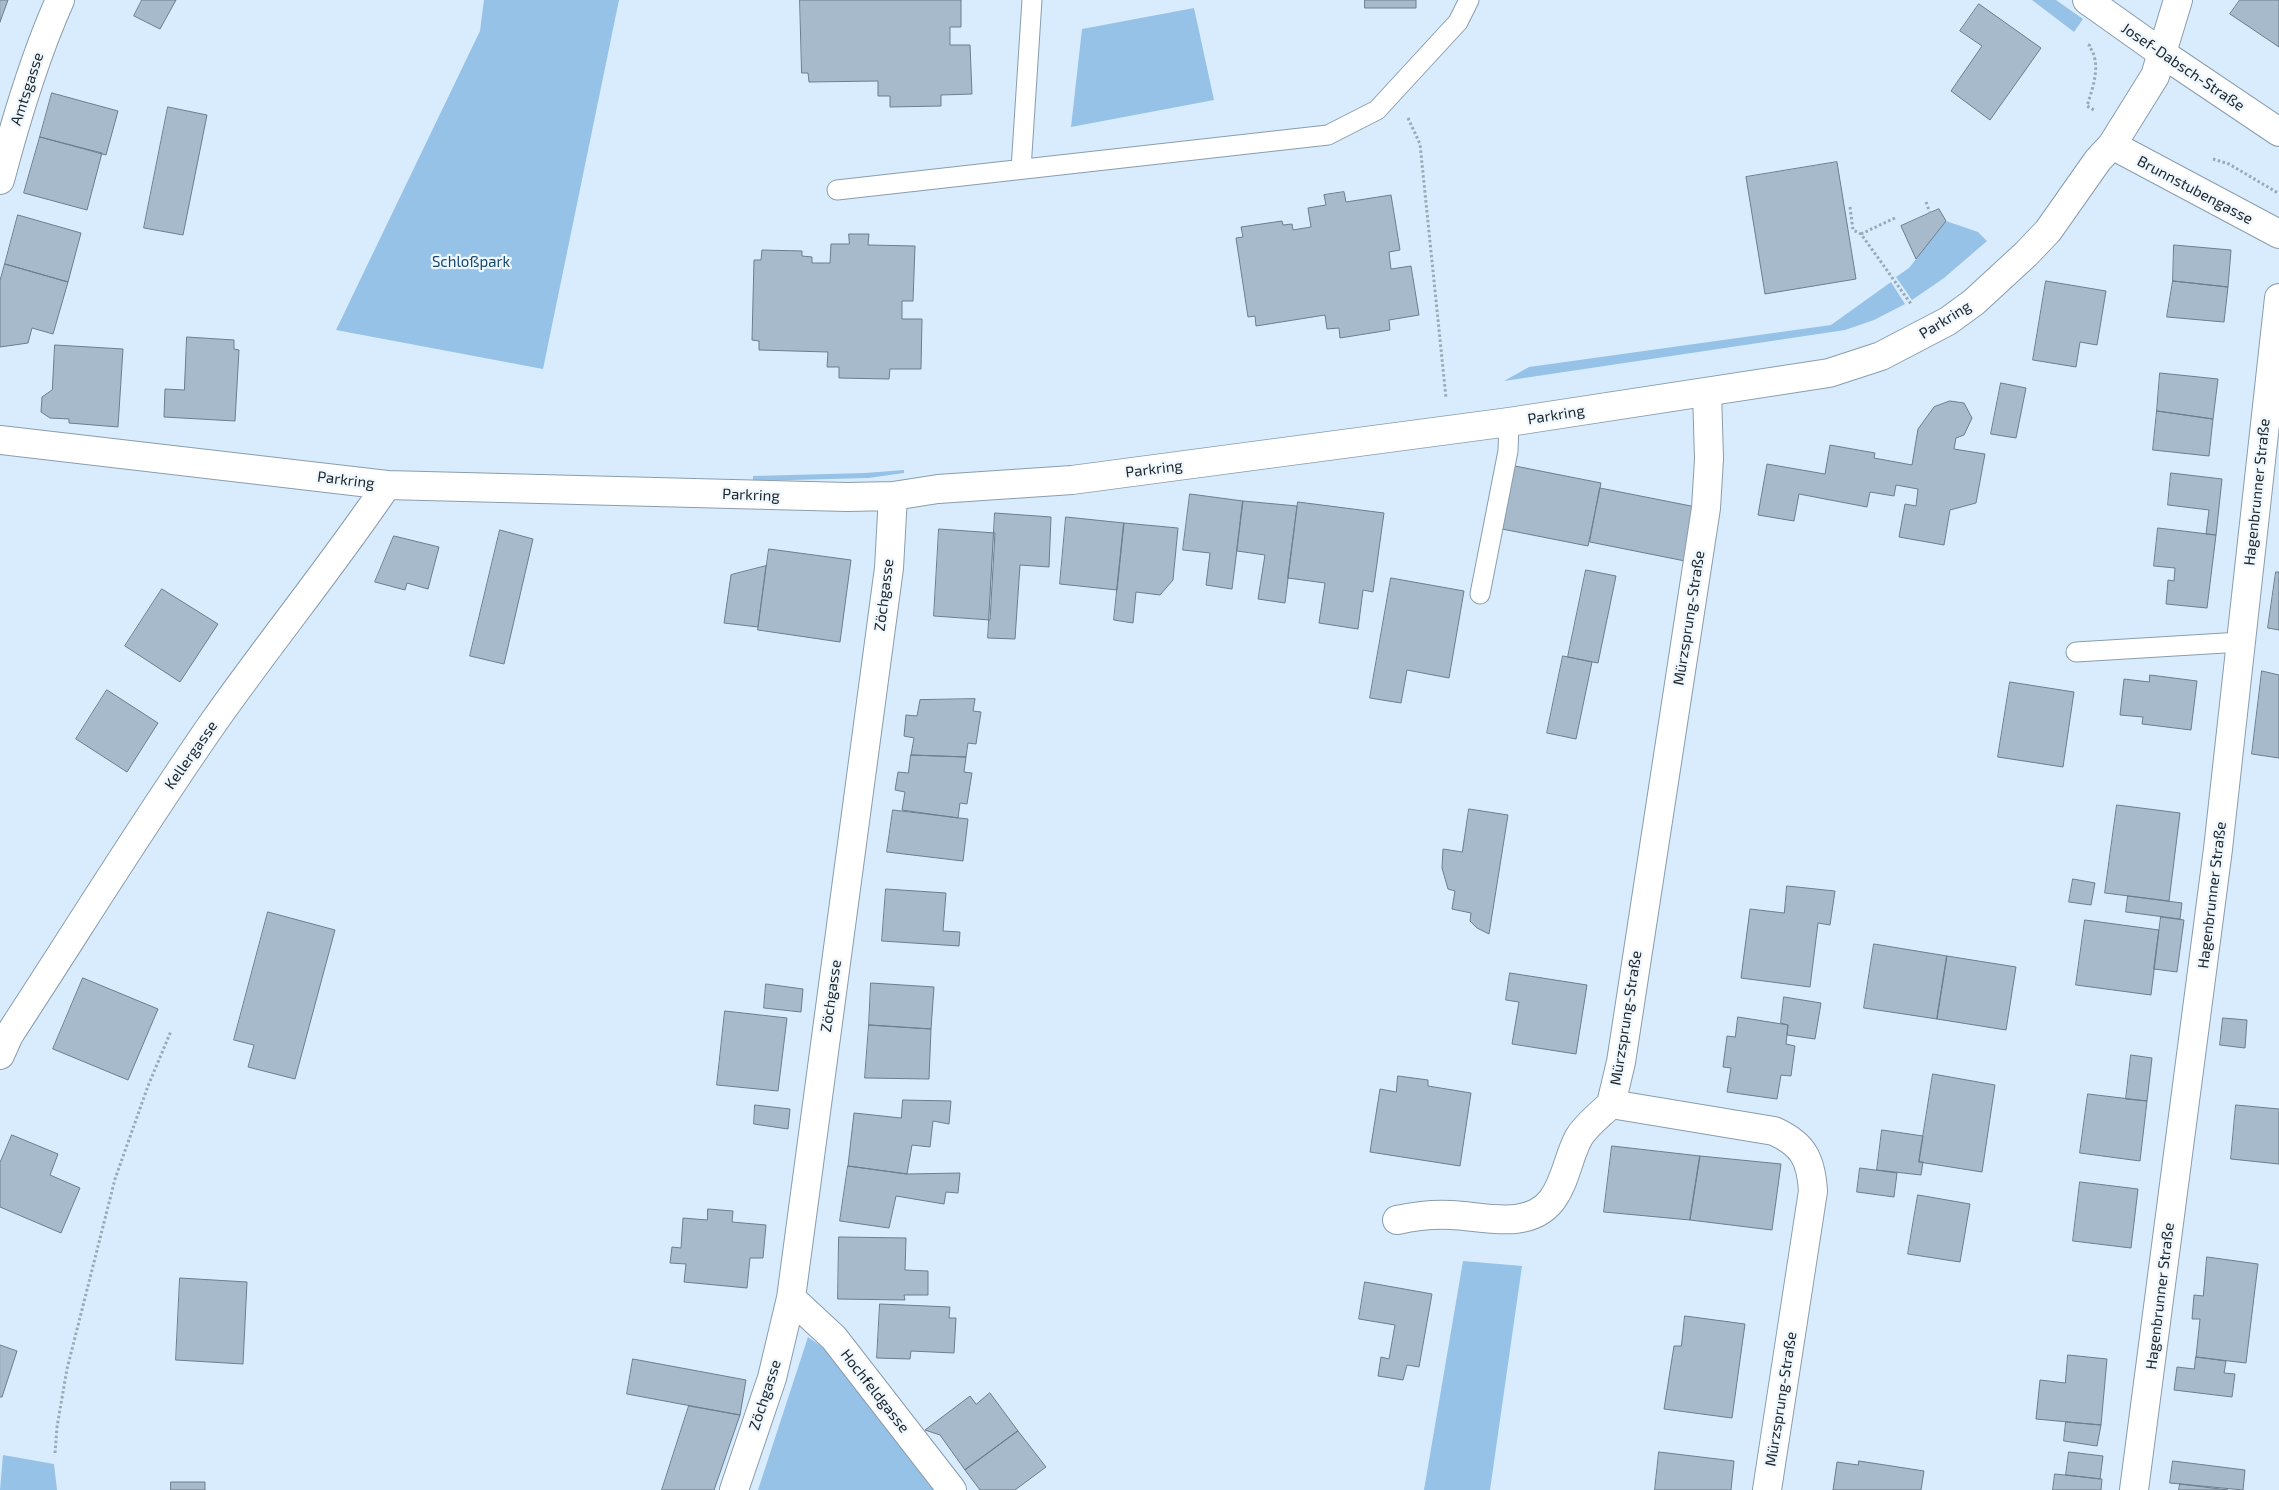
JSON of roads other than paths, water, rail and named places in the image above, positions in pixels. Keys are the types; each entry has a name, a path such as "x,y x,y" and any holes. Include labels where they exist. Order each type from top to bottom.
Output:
{"street":[{"name":"Amtsgasse","path":"0,180 5,138 48,26 60,0"},
{"name":"Josef-Dabsch-Straße","path":"2087,0 2279,132"},
{"name":"Parkring","path":"0,440 387,485 848,497 893,496 938,489 1072,480 1509,422 1830,373 1861,365 1948,321 1974,302 2048,231 2098,160 2112,145 2155,76 2178,0"},
{"name":"Brunnstubengasse","path":"2112,145 2279,234"},
{"name":"Hagenbrunner Straße","path":"2134,1490 2218,849 2279,298"},
{"name":"Mürzsprung-Straße","path":"1707,392 1709,459 1706,508 1621,1062 1611,1104 1774,1131 1790,1138 1805,1154 1812,1172 1812,1200 1767,1490"},
{"name":"Kellergasse","path":"3,1045 140,830 203,738 285,625 347,544 387,485"},
{"name":"Zöchgasse","path":"734,1490 772,1378 791,1298 889,568 893,496"},
{"path":"1397,1220 1439,1215 1500,1220 1517,1219 1533,1214 1551,1201 1563,1181 1580,1137 1611,1104"},
{"name":"Hochfeldgasse","path":"791,1298 834,1338 952,1490"}],"lane":[{"path":"1021,169 1032,0"},
{"path":"837,190 1328,135 1377,110 1458,22 1469,0"},
{"path":"1480,594 1508,451 1509,422"},
{"path":"2076,652 2240,642"}],"park label":[{"name":"Schloßpark","path":"471,262"}]}
